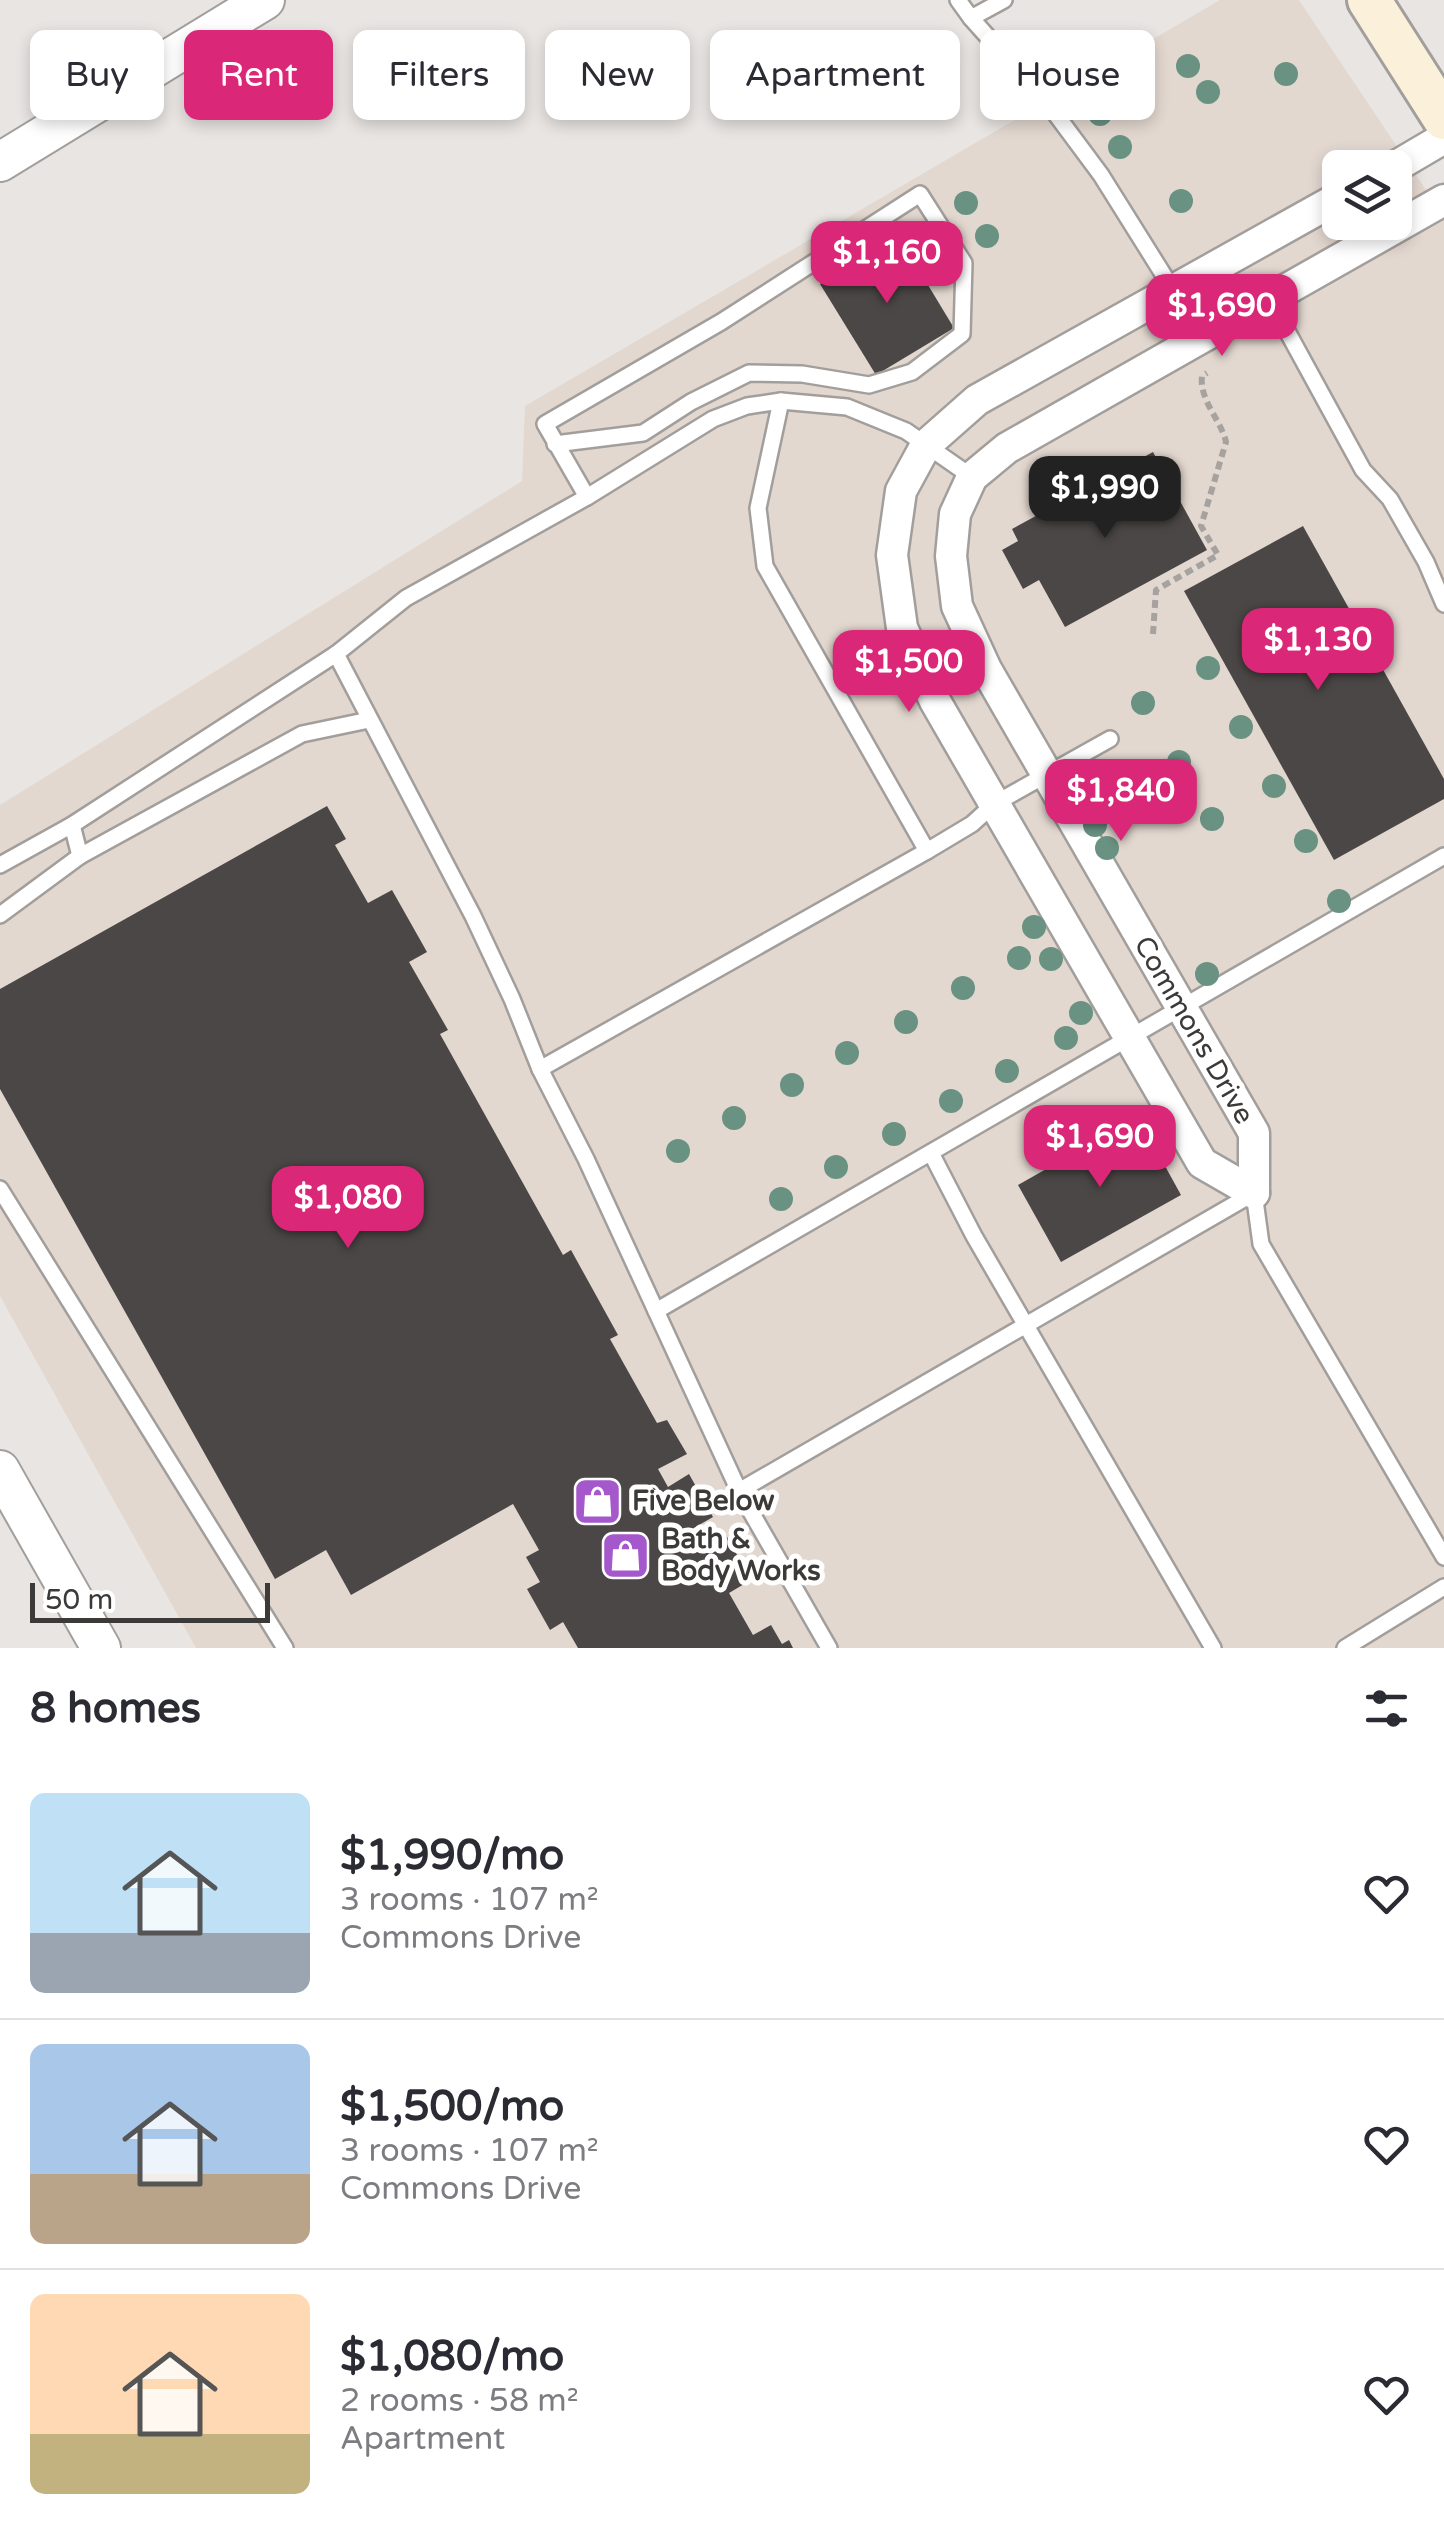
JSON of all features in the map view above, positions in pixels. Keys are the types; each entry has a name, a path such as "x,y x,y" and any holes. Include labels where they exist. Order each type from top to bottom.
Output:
{"main road":[{"path":"1370,0 1444,118"}],"street":[{"path":"0,162 265,0"},
{"path":"1412,157 1444,138"},
{"path":"972,477 1008,448 1444,200"},
{"path":"1254,1193 1202,1163 994,804 935,700 902,628 892,555 902,491 926,445 977,400 1322,207"},
{"name":"Commons Drive","path":"972,477 955,514 951,556 956,606 986,669 1254,1133 1254,1193"},
{"path":"0,1470 102,1648"}],"lane":[{"path":"958,0 1052,108 1092,162 1173,290"},
{"path":"971,18 1004,0"},
{"path":"556,444 643,434 691,402 749,373 802,374 869,385 912,372 962,334 964,263 920,194 721,322 545,424 556,444 587,497"},
{"path":"1269,298 1364,470 1390,499 1426,562 1444,604"},
{"path":"781,401 758,508 766,566 927,851"},
{"path":"0,865 72,824 336,654 406,598 587,497 713,418 747,406 781,401 847,407 906,431 972,477"},
{"path":"336,654 473,916 540,1069 586,1159 739,1491 830,1648"},
{"path":"0,915 80,856 302,734 369,720"},
{"path":"540,1069 927,851 972,824 994,804 1110,740"},
{"path":"72,824 80,856"},
{"path":"656,1311 1444,856"},
{"path":"931,1153 1213,1648"},
{"path":"0,1189 285,1648"},
{"path":"739,1491 1254,1193 1261,1244 1444,1556"},
{"path":"1345,1648 1444,1588"}],"path":[{"path":"1153,634 1156,590 1218,554 1201,526 1226,442 1201,384 1202,376 1219,366"}],"shaded area":[{"path":"1220,0 1299,0 1399,150 1322,150 1322,240 1412,240 1412,169 1444,217 1444,1648 196,1648 0,1296 0,805 522,481 525,406 1015,120 1155,120 1155,38"}],"building":[{"path":"899,237 954,328 876,375 820,284"},
{"path":"1153,452 1207,550 1065,627 1039,580 1023,589 1002,550 1018,541 1012,529"},
{"path":"1303,526 1444,779 1444,799 1334,860 1184,591"},
{"path":"327,806 346,839 335,845 368,903 392,890 427,952 409,962 448,1030 440,1034 563,1255 571,1250 618,1335 610,1339 657,1423 667,1420 687,1454 658,1469 668,1487 689,1474 713,1517 692,1529 703,1548 726,1535 751,1580 729,1593 753,1635 771,1625 782,1644 789,1640 793,1648 578,1648 563,1622 550,1630 527,1589 540,1582 526,1557 539,1550 513,1504 351,1595 326,1550 275,1579 0,1089 0,989"},
{"path":"1138,1117 1181,1195 1061,1262 1018,1185"}],"place":[{"name":"Five Below","path":"597,1501"},
{"name":"Bath & Body Works","path":"626,1555"}]}
